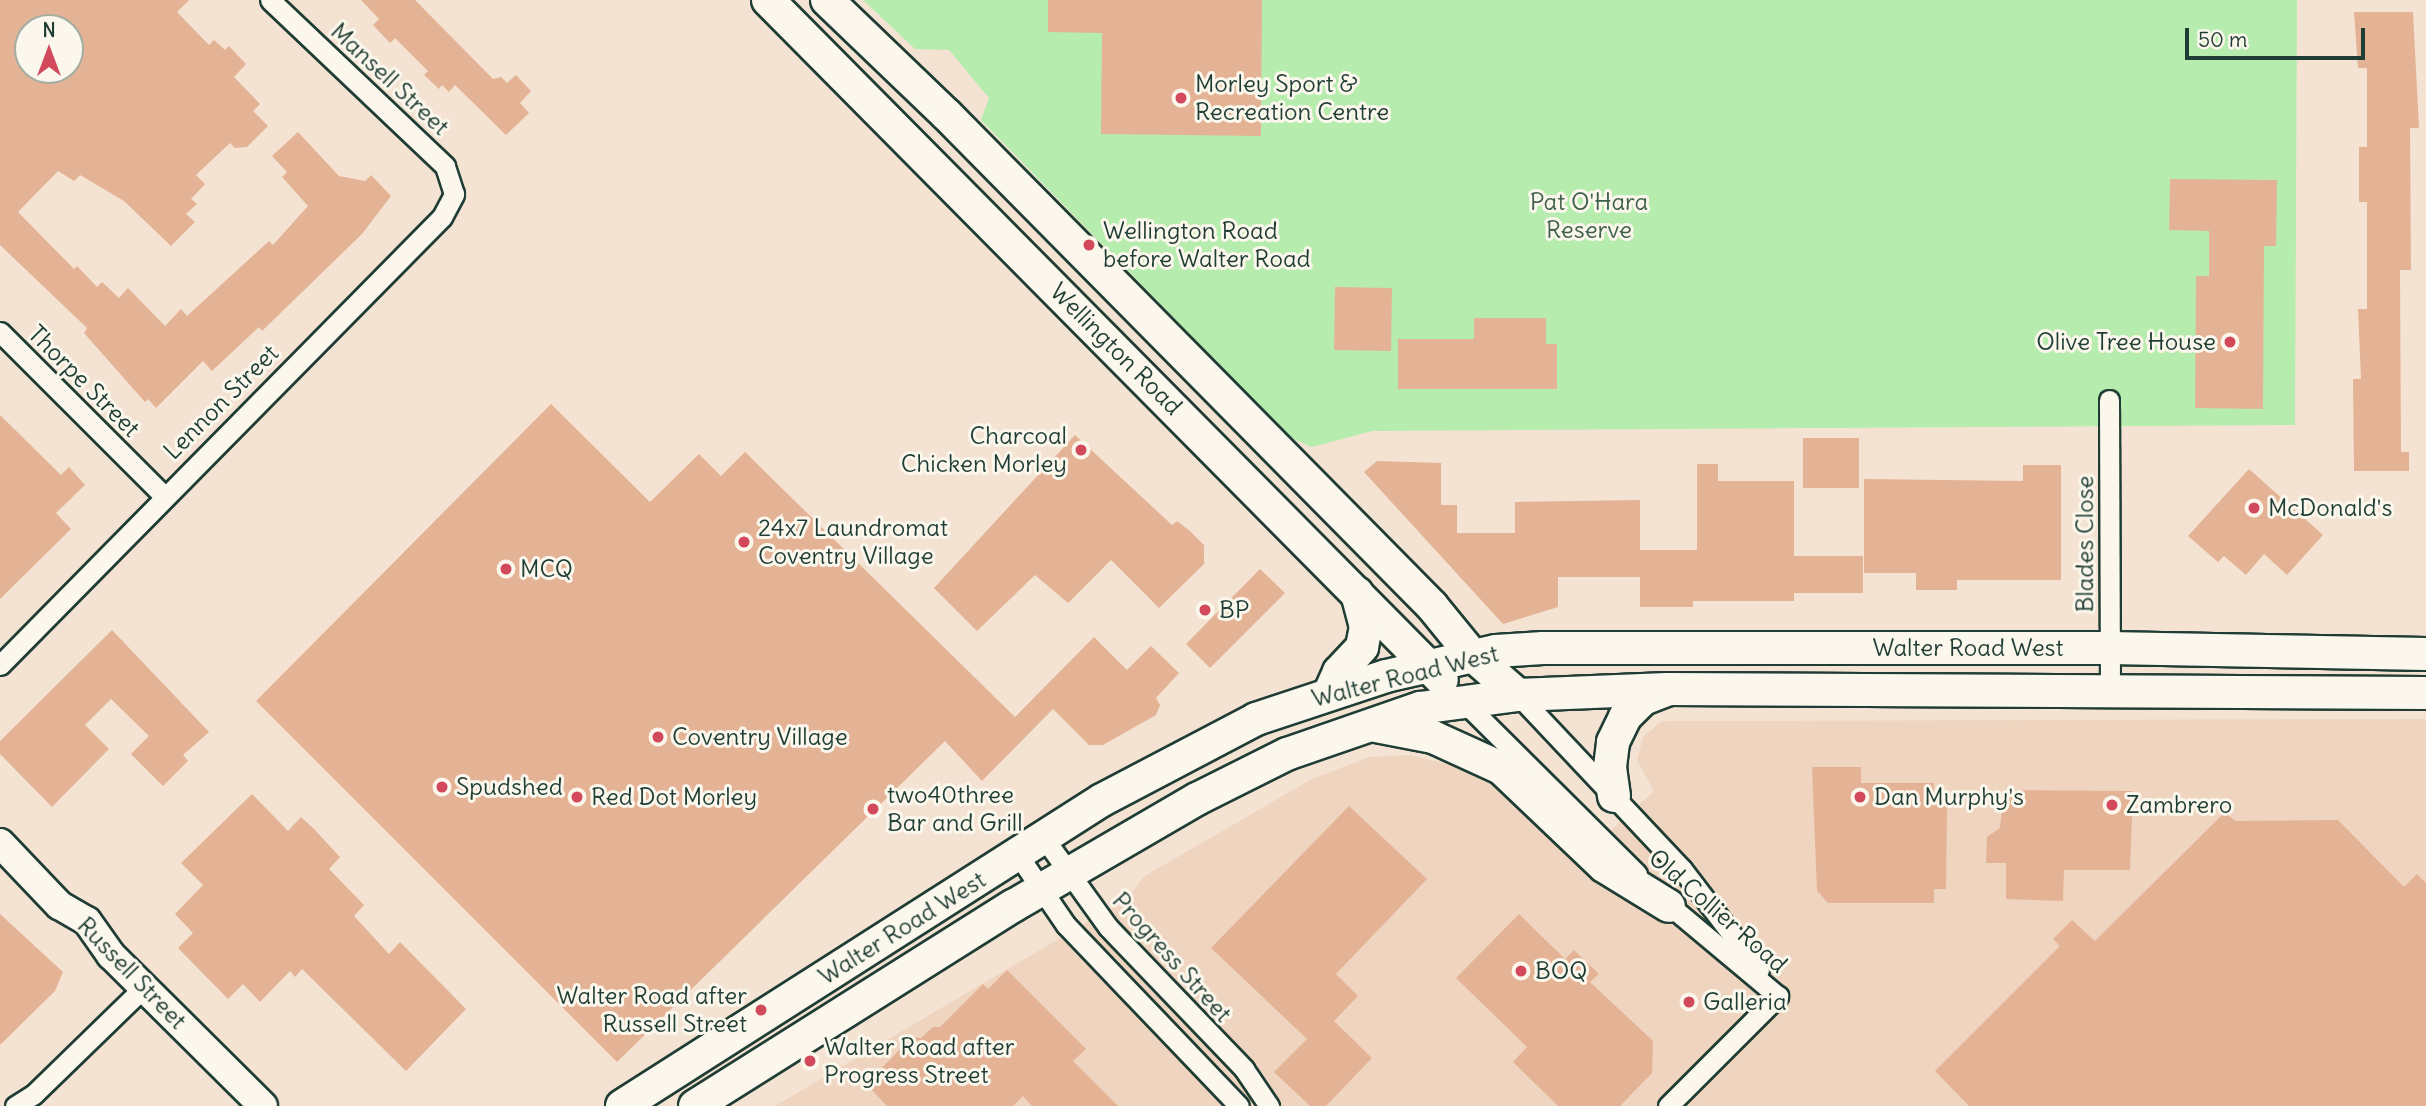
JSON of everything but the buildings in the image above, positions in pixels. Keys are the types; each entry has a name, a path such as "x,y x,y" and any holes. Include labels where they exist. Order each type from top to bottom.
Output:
{"main road":[{"name":"Wellington Road","path":"768,0 1462,701"},
{"name":"Wellington Road","path":"827,0 946,114 1432,606 1472,655 1518,695"},
{"path":"1330,692 1339,672 1362,647 1366,627 1357,593"},
{"name":"Walter Road West","path":"622,1106 1031,846 1187,753 1256,719 1330,692 1472,655 1557,648 2109,648 2426,654"},
{"name":"Walter Road West","path":"695,1106 1041,890 1244,773 1368,725 1462,701 1518,695 1667,689 2110,688 2426,693"},
{"path":"1614,796 1609,767 1615,738 1626,717 1643,699 1667,689"},
{"path":"1368,725 1433,737 1501,768 1604,866 1669,906"}],"street":[{"name":"Mansell Street","path":"270,0 445,166"},
{"name":"Lennon Street","path":"0,665 163,495 442,217 454,194 445,166"},
{"name":"Thorpe Street","path":"0,332 163,495"},
{"name":"Blades Close","path":"2109,400 2110,688"},
{"name":"Old Collier Road","path":"1518,695 1682,869 1778,996"},
{"name":"Old Collier Road","path":"1462,701 1669,906 1778,996"},
{"name":"Russell Street","path":"0,843 59,905 87,920 111,955 263,1106"},
{"name":"Progress Street","path":"1031,846 1069,874 1108,927 1244,1069 1269,1106"},
{"name":"Progress Street","path":"1031,846 1041,890 1066,925 1238,1106"},
{"path":"15,1106 34,1094 144,987"},
{"path":"1668,1106 1778,996"}],"shaded area":[{"name":"Galleria","path":"2426,719 2426,1106 775,1106 1128,898 1143,877 1312,779 1369,757 1409,755 1452,765 1494,784 1577,861 1654,791 1637,761 1643,737 1662,721"}],"green space":[{"name":"Pat O'Hara Reserve","path":"863,0 2297,0 2295,425 1372,431 1312,447 1291,438 981,120 989,98 949,50 915,49"}],"place":[{"name":"Morley Sport & Recreation Centre","path":"1181,98"},
{"name":"Wellington Road before Walter Road","path":"1089,245"},
{"name":"Olive Tree House","path":"2230,342"},
{"name":"Charcoal Chicken Morley","path":"1081,450"},
{"name":"McDonald's","path":"2254,508"},
{"name":"24x7 Laundromat Coventry Village","path":"744,542"},
{"name":"MCQ","path":"506,569"},
{"name":"BP","path":"1205,610"},
{"name":"Coventry Village","path":"658,737"},
{"name":"Spudshed","path":"442,787"},
{"name":"Red Dot Morley","path":"577,797"},
{"name":"Dan Murphy's","path":"1860,797"},
{"name":"Zambrero","path":"2112,805"},
{"name":"two40three Bar and Grill","path":"873,809"},
{"name":"BOQ","path":"1521,971"},
{"name":"Galleria","path":"1689,1002"},
{"name":"Walter Road after Russell Street","path":"761,1010"},
{"name":"Walter Road after Progress Street","path":"810,1061"}]}
